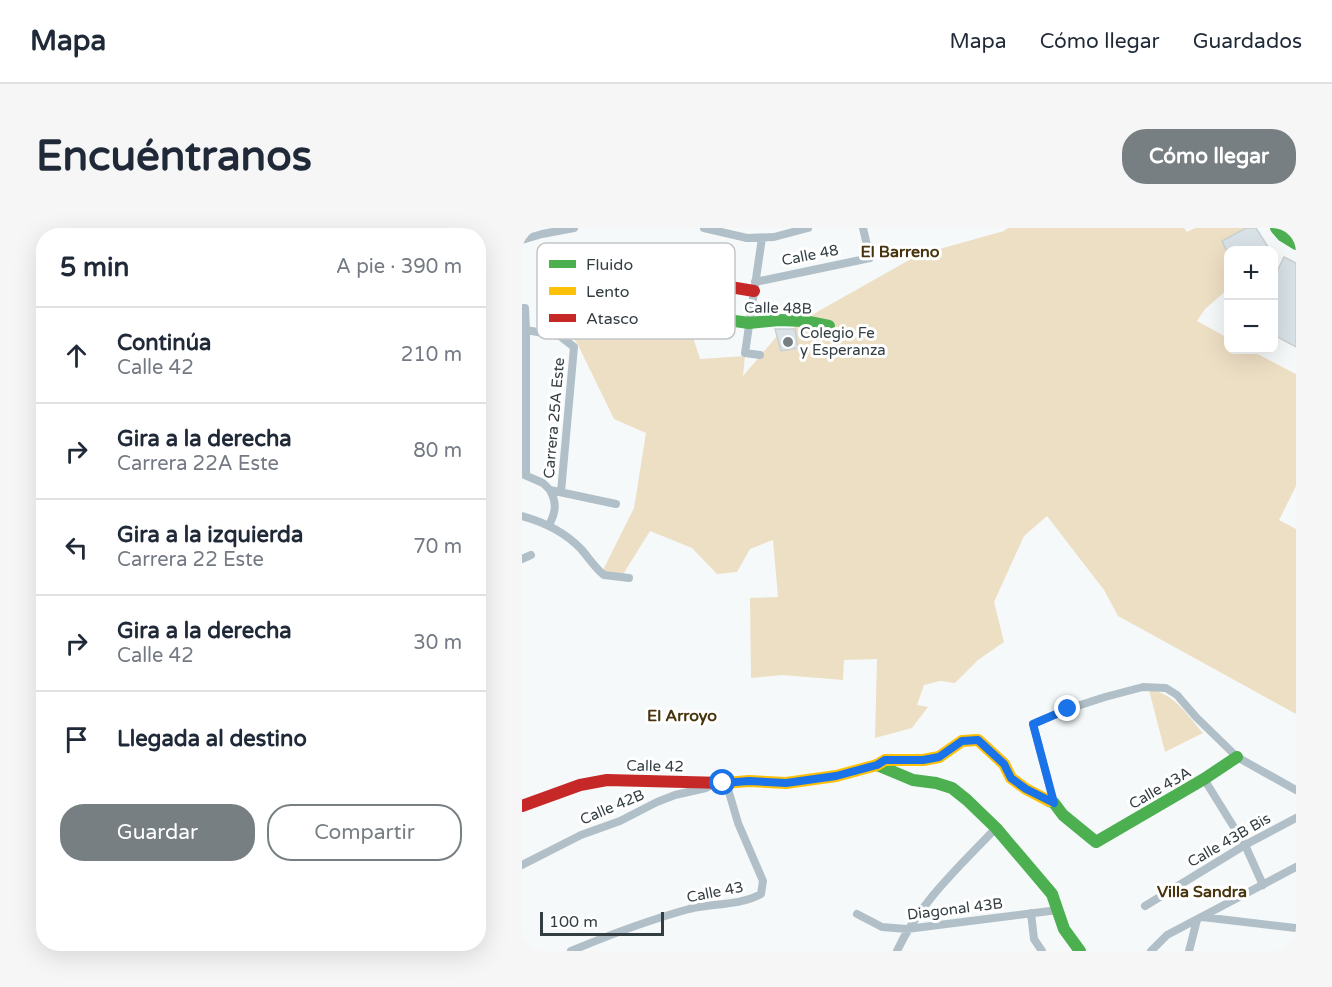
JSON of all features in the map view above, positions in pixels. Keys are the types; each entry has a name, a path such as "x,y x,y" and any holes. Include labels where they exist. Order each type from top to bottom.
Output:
{"street":[{"path":"522,240 574,228"},
{"name":"Calle 48","path":"704,228 747,238 762,238 808,228"},
{"name":"Calle 48","path":"735,284 754,286 870,258 863,228"},
{"path":"1279,229 1296,244"},
{"path":"760,355 745,353 762,238"},
{"path":"524,308 526,330 524,474 550,489 616,504"},
{"name":"Calle 48B","path":"735,321 749,323 796,321 830,326"},
{"name":"Carrera 25A Este","path":"526,330 537,332"},
{"name":"Carrera 25A Este","path":"561,492 574,347 564,339"},
{"name":"Carrera 25A Este","path":"549,525 556,507 550,489"},
{"path":"522,516 549,525 576,543 604,575 629,578"},
{"path":"1054,803 1033,724 1068,709 1143,687 1166,688 1177,695 1237,757 1296,790"},
{"name":"Calle 42","path":"522,806 580,785 607,780 786,783 836,776 877,765 885,760 923,760 939,757 962,741 978,740 1004,764 1011,778 1026,789 1054,803"},
{"name":"Calle 43A","path":"1054,803 1063,814 1096,842 1204,779 1237,757"},
{"path":"877,765 913,780 952,788 996,828 1052,894 1064,929 1080,951"},
{"path":"1204,779 1245,845 1263,885"},
{"name":"Calle 42B","path":"522,865 581,835 620,821 657,802 722,782"},
{"name":"Calle 43","path":"571,951 690,909 728,902 737,903 761,894 763,881 722,782"},
{"name":"Calle 43B Bis","path":"1145,906 1245,845 1296,818"},
{"path":"897,951 907,929 931,898 996,828"},
{"path":"1151,951 1167,935 1296,867"},
{"name":"Diagonal 43B","path":"857,914 882,927 907,929 1058,910"},
{"path":"1031,914 1034,939 1042,951"},
{"path":"1199,918 1296,928"},
{"path":"1189,951 1199,918"}],"shaded area":[{"path":"1008,228 1184,228 1187,232 1195,228 1246,228 1222,241 1224,246 1224,292 1205,309 1197,321 1224,336 1224,354 1258,354 1296,374 1296,486 1279,520 1296,529 1296,714 1118,616 1104,590 1047,516 1024,536 994,602 1004,642 978,660 955,683 940,681 924,685 917,705 928,707 912,728 875,738 877,659 844,660 843,680 782,675 751,678 750,598 778,597 773,540 750,549 737,572 717,574 692,548 650,531 622,576 602,572 634,508 646,433 614,419 574,339 694,339 700,359 745,356 743,376 777,336 781,351 798,348 794,325 918,255"},
{"path":"1149,690 1166,695 1173,700 1203,733 1165,752"}],"building":[{"path":"1246,228 1256,228 1267,246 1224,246 1222,241"},
{"path":"1284,257 1296,263 1296,347 1278,337 1278,270"},
{"name":"Colegio Fe y Esperanza","path":"775,329 795,329 798,348 781,351"}],"traffic: fast":[{"path":"1276,228 1283,236 1296,244"},
{"path":"735,321 749,323 779,320 804,321 829,326"},
{"path":"1049,801 1096,842 1204,779 1237,757"},
{"path":"877,765 913,780 952,788 967,800 996,828 1052,894 1064,929 1080,951"}],"traffic: slow":[{"path":"724,783 749,781 786,783 836,776 877,765 885,760 923,760 939,757 962,741 978,740 1004,764 1011,778 1049,801"}],"traffic: jam":[{"path":"735,288 754,291"},
{"path":"522,806 580,785 607,780 724,783"}],"place":[{"name":"Colegio Fe y Esperanza","path":"788,342"}],"district":[{"name":"El Barreno","path":"900,252"},
{"name":"El Arroyo","path":"682,716"},
{"name":"Villa Sandra","path":"1202,892"}],"route":[{"path":"723,783 749,781 786,783 836,776 877,765 885,760 923,760 939,757 962,741 978,740 1004,764 1011,778 1026,789 1054,803 1033,724 1068,709"}]}
